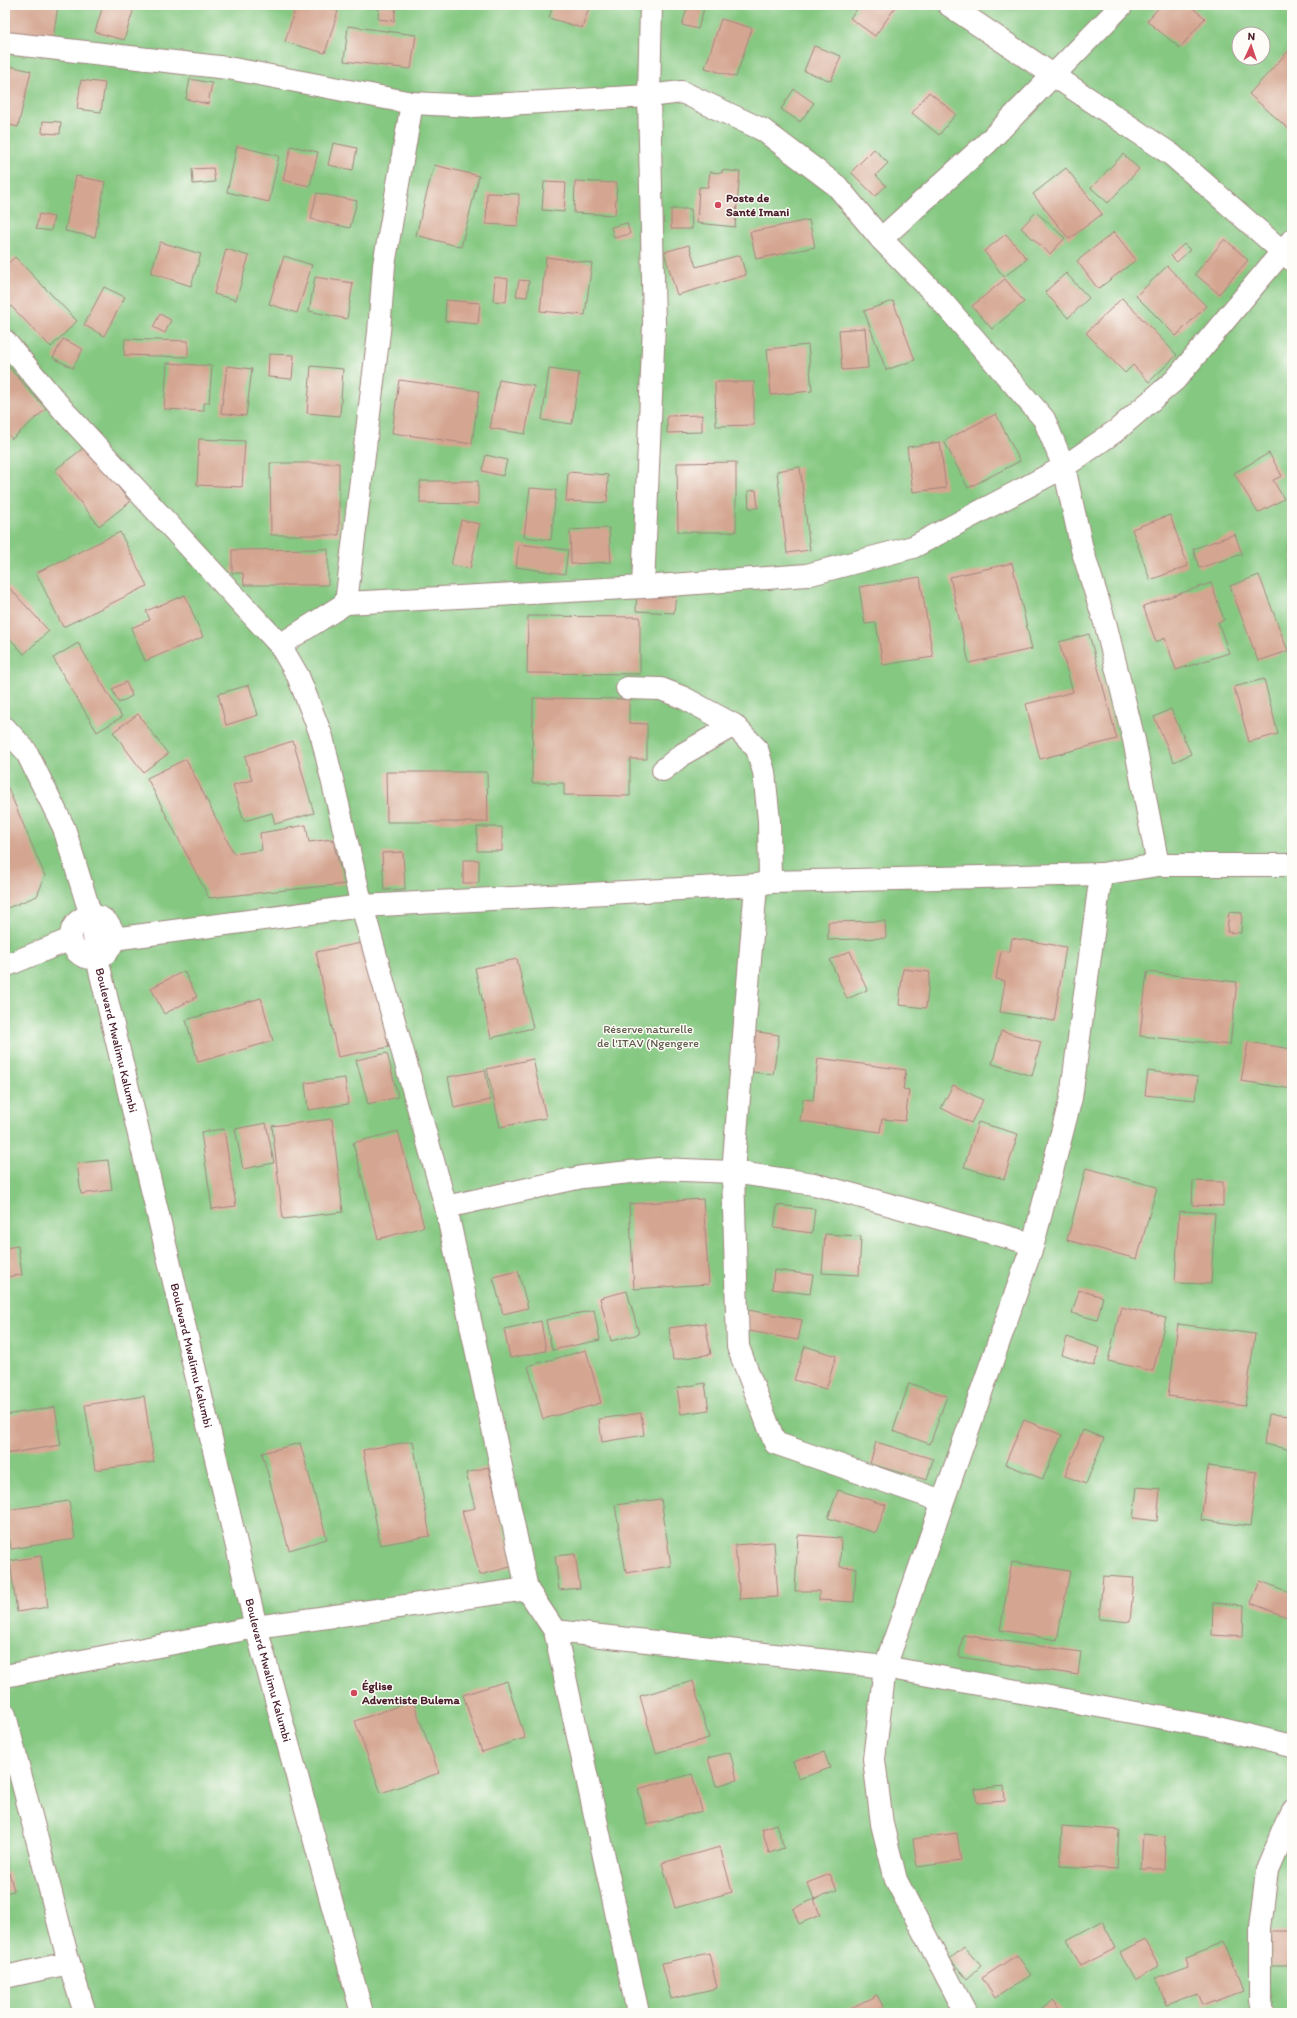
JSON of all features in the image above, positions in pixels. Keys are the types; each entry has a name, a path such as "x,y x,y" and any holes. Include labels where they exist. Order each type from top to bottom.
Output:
{"street":[{"path":"643,587 654,324 649,96 651,5"},
{"path":"280,644 346,603 643,587 807,575 913,547 1064,467 1117,430 1175,380 1227,315 1289,250 1172,155 949,5"},
{"path":"881,239 988,143 1052,75 1122,5"},
{"path":"5,42 228,68 412,103 474,106 649,96 682,92 763,130 837,186 881,239 939,298 1044,419 1064,467 1082,549 1106,626 1134,740 1158,865"},
{"path":"346,603 379,332 384,265 412,103"},
{"path":"5,341 64,411 280,644 298,676 322,737 362,906 446,1208 527,1589 555,1631 638,2013"},
{"path":"627,688 661,689 684,698 734,725 757,749 764,772 769,821 733,1172 738,1347 775,1443 942,1501"},
{"path":"663,770 684,754 734,725"},
{"path":"5,728 26,752 64,828 92,916 97,958 88,958 80,954 74,948 71,939 72,931 76,923 83,918 92,916 100,918 107,923 113,939 362,906 763,884 1101,874 1158,865 1292,865"},
{"path":"966,2013 896,1880 882,1824 874,1759 884,1667 1033,1244 1071,1098 1101,874"},
{"path":"5,966 71,939"},
{"name":"Boulevard Mwalimu Kalumbi","path":"113,939 110,948 97,958 256,1627 362,2013"},
{"path":"446,1208 582,1177 659,1169 733,1172 814,1184 1033,1244"},
{"path":"5,1676 256,1627 527,1589"},
{"path":"555,1631 884,1667 1213,1727 1292,1746"},
{"path":"5,1715 69,1962 85,2013"},
{"path":"1262,2013 1260,2000 1260,1927 1267,1870 1292,1811"},
{"path":"5,1977 69,1962"}],"green space":[{"name":"Réserve naturelle de l'ITAV (Ngengere","path":"5,5 1292,5 1292,2013 5,2013"}],"building":[{"path":"8,5 58,5 53,40 5,33"},
{"path":"103,5 135,5 124,40 95,32"},
{"path":"296,5 317,5 338,11 325,53 285,42"},
{"path":"379,5 396,6 394,21 378,19"},
{"path":"553,5 590,5 582,28 549,18"},
{"path":"688,5 705,5 698,29 682,25"},
{"path":"853,5 897,5 875,36 850,18 858,8"},
{"path":"1161,5 1189,5 1205,18 1180,48 1147,21"},
{"path":"721,19 752,28 736,77 705,68"},
{"path":"348,26 416,35 411,69 344,61"},
{"path":"814,46 841,56 831,81 804,71"},
{"path":"1292,47 1292,132 1249,94"},
{"path":"5,65 31,71 18,127 5,124"},
{"path":"190,79 212,83 208,104 186,99"},
{"path":"81,80 105,83 101,112 77,109"},
{"path":"794,89 814,103 800,122 781,109"},
{"path":"929,92 956,114 939,135 912,113"},
{"path":"43,121 61,122 60,134 42,133"},
{"path":"333,143 357,148 353,170 328,165"},
{"path":"237,146 279,156 269,202 227,192"},
{"path":"291,146 318,152 310,186 283,180"},
{"path":"874,149 888,163 876,175 886,186 875,196 851,172"},
{"path":"1123,154 1139,169 1108,203 1091,188"},
{"path":"434,165 479,176 461,247 416,235"},
{"path":"213,168 215,182 193,184 192,169"},
{"path":"1066,168 1102,214 1069,239 1033,194"},
{"name":"Poste de Santé Imani","path":"722,170 740,172 735,227 697,223 699,187 708,187 710,172 722,173"},
{"path":"76,176 105,182 95,237 65,231"},
{"path":"575,181 617,183 615,215 574,213"},
{"path":"544,182 566,183 564,212 542,210"},
{"path":"317,193 357,201 350,228 311,219"},
{"path":"487,193 519,194 518,226 486,224"},
{"path":"671,209 691,209 692,229 671,229"},
{"path":"1036,212 1065,238 1050,254 1021,228"},
{"path":"39,214 54,217 51,231 36,229"},
{"path":"809,220 815,247 756,259 750,232"},
{"path":"627,223 630,234 614,238 611,227"},
{"path":"1114,232 1136,260 1098,289 1077,261"},
{"path":"1006,234 1027,259 1004,277 984,251"},
{"path":"1225,239 1248,260 1219,294 1195,274"},
{"path":"160,242 201,254 191,286 151,273"},
{"path":"1184,244 1190,250 1177,262 1171,256"},
{"path":"689,245 696,267 740,255 746,275 677,295 664,252"},
{"path":"226,249 249,256 236,300 214,294"},
{"path":"284,256 312,265 297,313 269,304"},
{"path":"15,257 77,321 51,347 5,300 5,266"},
{"path":"546,257 592,263 585,315 540,311"},
{"path":"1167,266 1206,306 1176,336 1136,296"},
{"path":"1066,273 1089,298 1068,318 1045,292"},
{"path":"315,277 353,283 347,319 309,311"},
{"path":"495,277 508,279 506,302 493,301"},
{"path":"1005,279 1024,302 992,329 972,306"},
{"path":"519,280 529,281 527,297 516,296"},
{"path":"104,287 125,297 104,336 84,325"},
{"path":"1122,298 1177,355 1149,382 1133,365 1125,373 1086,333"},
{"path":"446,300 480,303 478,324 445,321"},
{"path":"893,301 915,360 886,370 864,311"},
{"path":"160,314 171,320 165,333 153,327"},
{"path":"865,328 868,368 842,370 839,330"},
{"path":"63,339 83,349 73,368 53,358"},
{"path":"125,339 188,341 188,357 124,355"},
{"path":"808,345 812,391 771,395 767,349"},
{"path":"269,354 294,355 292,379 268,377"},
{"path":"5,363 46,409 12,439 5,431"},
{"path":"167,363 212,366 209,403 204,403 204,411 164,409"},
{"path":"227,366 252,369 246,416 221,413"},
{"path":"311,366 343,369 340,416 307,413"},
{"path":"549,369 579,373 572,424 542,420"},
{"path":"399,380 479,391 472,444 392,433"},
{"path":"499,380 534,386 525,434 490,428"},
{"path":"715,382 754,382 754,425 716,426"},
{"path":"996,414 1020,461 968,488 944,441"},
{"path":"702,415 702,432 667,433 667,416"},
{"path":"199,439 245,441 242,487 197,485"},
{"path":"940,442 946,488 913,492 907,447"},
{"path":"86,446 130,502 99,526 55,470"},
{"path":"1269,453 1282,476 1273,480 1284,499 1258,513 1234,473"},
{"path":"486,455 507,460 503,476 482,471"},
{"path":"736,462 736,532 678,532 677,463"},
{"path":"270,463 339,463 339,535 271,535"},
{"path":"800,467 810,550 787,553 777,471"},
{"path":"568,472 608,475 607,503 566,501"},
{"path":"420,481 478,481 478,504 420,503"},
{"path":"530,488 556,490 551,540 524,537"},
{"path":"756,490 758,508 749,508 748,491"},
{"path":"1170,515 1188,566 1150,580 1132,529"},
{"path":"461,520 480,524 470,569 451,565"},
{"path":"609,528 611,562 571,564 570,530"},
{"path":"120,532 147,586 63,627 36,573"},
{"path":"1235,534 1242,554 1199,568 1193,549"},
{"path":"519,544 568,550 565,574 516,567"},
{"path":"328,549 328,585 244,585 243,573 232,573 232,550"},
{"path":"1012,563 1032,649 969,663 950,577"},
{"path":"1259,575 1288,651 1258,661 1230,586"},
{"path":"920,577 933,657 883,665 876,623 865,624 859,587"},
{"path":"5,583 49,631 24,654 5,633"},
{"path":"1211,583 1224,620 1218,622 1229,653 1176,670 1165,638 1156,642 1143,606"},
{"path":"637,591 676,593 674,613 636,611"},
{"path":"185,595 203,637 145,661 131,628 150,620 146,611"},
{"path":"528,616 640,617 640,674 527,673"},
{"path":"1089,634 1117,739 1040,759 1026,704 1073,692 1059,642"},
{"path":"78,643 122,717 97,732 53,658"},
{"path":"1264,679 1278,734 1249,742 1234,687"},
{"path":"126,682 132,696 119,703 112,689"},
{"path":"249,685 258,715 226,725 218,694"},
{"path":"533,698 629,699 629,723 647,724 647,759 630,759 630,796 564,795 564,783 532,783"},
{"path":"1171,709 1191,754 1174,762 1154,717"},
{"path":"138,714 168,754 143,772 113,732"},
{"path":"293,741 314,813 275,824 272,813 244,821 233,785 252,780 245,756"},
{"path":"186,759 234,854 262,850 260,833 306,825 309,842 332,839 345,884 209,898 147,778"},
{"path":"386,772 487,772 488,822 387,822"},
{"path":"5,781 45,876 37,896 5,909"},
{"path":"477,827 502,827 502,851 477,851"},
{"path":"403,852 405,889 384,890 382,853"},
{"path":"463,860 479,860 479,883 463,883"},
{"path":"1229,912 1242,913 1241,933 1227,932"},
{"path":"885,921 886,938 828,940 828,922"},
{"path":"1012,938 1066,947 1054,1021 1000,1012 1005,981 996,979 1001,951 1010,952"},
{"path":"366,942 389,1047 338,1057 316,952"},
{"path":"850,951 867,990 847,999 830,960"},
{"path":"517,959 533,1028 491,1038 475,968"},
{"path":"903,969 930,972 926,1008 899,1005"},
{"path":"184,971 197,997 164,1014 151,988"},
{"path":"1147,972 1237,982 1230,1045 1140,1036"},
{"path":"261,998 273,1041 198,1062 186,1020"},
{"path":"752,1031 779,1035 773,1075 747,1071"},
{"path":"1001,1031 1041,1042 1032,1076 992,1064"},
{"path":"1248,1042 1292,1049 1292,1089 1241,1081"},
{"path":"387,1053 398,1097 368,1104 356,1060"},
{"path":"818,1058 906,1070 903,1089 909,1090 905,1121 882,1119 880,1132 800,1121 803,1099 813,1100"},
{"path":"533,1059 546,1118 500,1127 487,1069"},
{"path":"485,1070 491,1100 454,1108 448,1077"},
{"path":"1148,1071 1198,1077 1195,1100 1145,1095"},
{"path":"345,1078 348,1104 308,1110 305,1083"},
{"path":"953,1085 983,1100 971,1123 941,1108"},
{"path":"332,1119 343,1212 283,1219 272,1126"},
{"path":"978,1122 1018,1134 1004,1179 964,1167"},
{"path":"266,1123 274,1163 243,1169 235,1129"},
{"path":"224,1129 236,1206 212,1209 201,1132"},
{"path":"398,1131 424,1227 378,1239 353,1143"},
{"path":"108,1160 112,1190 81,1194 77,1163"},
{"path":"1086,1168 1157,1187 1137,1259 1067,1240"},
{"path":"1193,1181 1223,1182 1223,1206 1192,1205"},
{"path":"703,1199 709,1284 634,1289 629,1204"},
{"path":"777,1205 815,1209 812,1233 774,1228"},
{"path":"1179,1211 1215,1213 1211,1284 1175,1283"},
{"path":"825,1234 861,1236 859,1275 822,1273"},
{"path":"18,1246 22,1275 5,1277 5,1248"},
{"path":"774,1270 813,1275 810,1294 772,1289"},
{"path":"518,1271 528,1308 503,1314 493,1277"},
{"path":"1079,1290 1103,1297 1097,1320 1072,1313"},
{"path":"627,1291 639,1334 611,1341 600,1298"},
{"path":"1121,1307 1166,1318 1153,1371 1108,1361"},
{"path":"594,1310 600,1340 552,1350 546,1320"},
{"path":"748,1310 802,1320 798,1340 744,1330"},
{"path":"541,1321 546,1351 510,1358 504,1329"},
{"path":"705,1323 711,1354 673,1360 669,1328"},
{"path":"1178,1324 1255,1334 1245,1406 1168,1396"},
{"path":"1067,1337 1100,1348 1094,1366 1062,1355"},
{"path":"805,1346 836,1356 826,1389 794,1380"},
{"path":"586,1350 601,1403 543,1419 528,1366"},
{"path":"705,1383 709,1410 681,1414 677,1388"},
{"path":"909,1383 947,1396 930,1444 893,1431"},
{"path":"144,1396 154,1462 95,1470 85,1405"},
{"path":"55,1407 61,1445 5,1454 5,1415"},
{"path":"641,1413 644,1435 602,1442 599,1419"},
{"path":"1268,1414 1292,1416 1292,1450 1264,1444"},
{"path":"1024,1420 1062,1435 1043,1479 1005,1464"},
{"path":"1083,1430 1104,1438 1086,1484 1065,1476"},
{"path":"413,1441 430,1536 380,1545 363,1450"},
{"path":"876,1442 933,1459 927,1480 870,1464"},
{"path":"300,1443 327,1539 289,1550 262,1453"},
{"path":"1208,1466 1257,1472 1250,1526 1201,1520"},
{"path":"488,1467 514,1566 480,1575 462,1511 475,1508 466,1473"},
{"path":"1137,1487 1160,1489 1157,1521 1133,1518"},
{"path":"838,1490 886,1505 876,1533 828,1518"},
{"path":"661,1499 671,1566 626,1573 615,1505"},
{"path":"69,1501 75,1539 11,1549 6,1510"},
{"path":"798,1535 841,1538 840,1567 856,1568 854,1602 819,1600 819,1591 795,1591"},
{"path":"774,1542 778,1597 740,1599 735,1545"},
{"path":"575,1554 580,1588 559,1590 555,1556"},
{"path":"41,1556 48,1607 17,1612 10,1561"},
{"path":"1012,1562 1070,1571 1057,1640 1000,1630"},
{"path":"1103,1576 1134,1578 1130,1622 1099,1619"},
{"path":"1260,1581 1292,1593 1292,1619 1251,1603"},
{"path":"1213,1603 1244,1605 1243,1637 1212,1635"},
{"path":"963,1635 1081,1652 1078,1675 959,1657"},
{"path":"507,1681 525,1738 482,1752 463,1695"},
{"path":"693,1681 709,1738 656,1753 640,1696"},
{"path":"413,1701 439,1773 381,1793 355,1721"},
{"path":"730,1752 737,1780 716,1786 708,1758"},
{"path":"824,1752 830,1768 799,1779 793,1762"},
{"path":"692,1774 702,1811 647,1825 638,1789"},
{"path":"1004,1786 1005,1801 977,1803 975,1789"},
{"path":"776,1824 784,1848 769,1853 762,1829"},
{"path":"1062,1826 1119,1830 1117,1869 1060,1866"},
{"path":"957,1833 961,1861 917,1867 913,1839"},
{"path":"1143,1834 1165,1836 1164,1869 1141,1869"},
{"path":"720,1847 732,1892 675,1908 662,1863"},
{"path":"9,1872 14,1891 5,1893 5,1873"},
{"path":"830,1874 837,1890 814,1899 807,1883"},
{"path":"814,1899 820,1915 799,1924 793,1909"},
{"path":"1102,1921 1116,1948 1081,1966 1067,1940"},
{"path":"1271,1931 1292,1931 1292,1966 1271,1966"},
{"path":"1145,1940 1159,1966 1135,1980 1120,1953"},
{"path":"1225,1943 1243,1990 1203,2005 1198,1993 1166,2005 1156,1978 1189,1966 1186,1958"},
{"path":"964,1947 981,1966 967,1979 950,1959"},
{"path":"709,1953 717,1988 671,1999 662,1963"},
{"path":"1017,1955 1031,1975 995,1998 982,1978"},
{"path":"877,1995 885,2010 879,2013 851,2013 849,2009"},
{"path":"1053,2000 1063,2013 1035,2013"}],"place":[{"name":"Poste de Santé Imani","path":"718,205"},
{"name":"Église Adventiste Bulema","path":"354,1693"}]}
